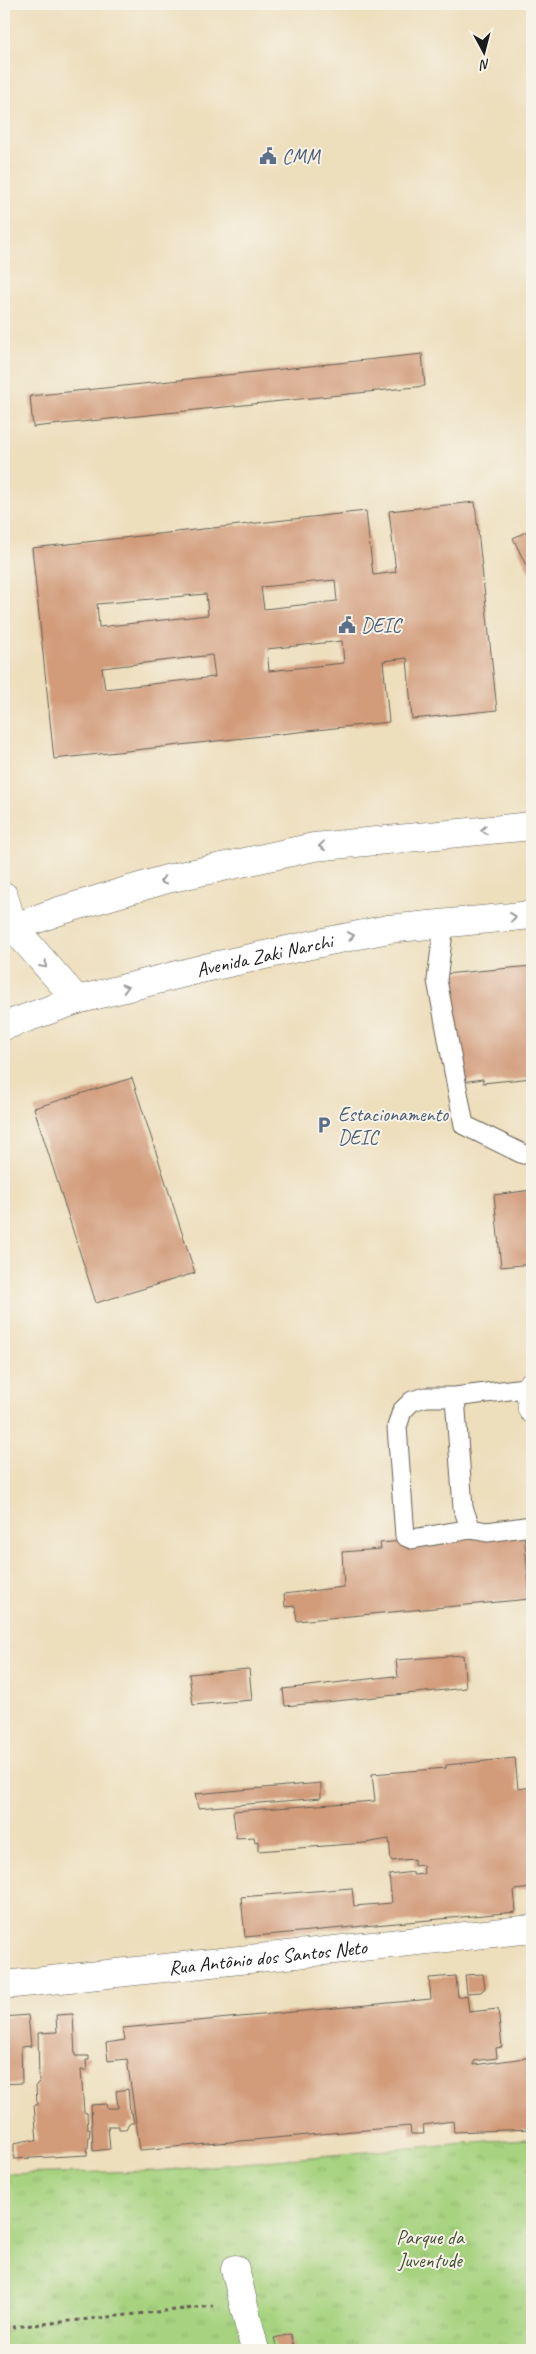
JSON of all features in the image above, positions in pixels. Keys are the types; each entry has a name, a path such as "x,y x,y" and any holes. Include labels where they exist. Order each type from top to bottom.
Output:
{"main road":[{"path":"8,929 59,911 167,880 314,846 532,826"},
{"path":"4,896 8,929 77,1000"},
{"name":"Avenida Zaki Narchi","path":"4,1026 77,1000 205,968 337,939 388,929 532,915"},
{"name":"Rua Antônio dos Santos Neto","path":"4,1985 532,1929"},
{"path":"235,2269 255,2350"}],"lane":[{"path":"444,924 437,980 464,1125 523,1154"},
{"path":"532,1395 426,1397 412,1401 402,1411 397,1427 405,1536 412,1539 471,1529 487,1532 532,1526"},
{"path":"455,1397 463,1508 471,1529"}],"path":[{"path":"4,2328 244,2303"}],"green space":[{"name":"Parque da Juventude","path":"532,2139 532,2350 4,2350 4,2174 156,2171 487,2141"}],"building":[{"path":"422,354 425,386 33,427 30,396"},
{"path":"475,502 497,710 412,719 407,658 383,661 389,722 54,759 32,548 366,511 373,575 396,572 389,511","holes":["335,580 337,601 264,609 261,587","206,594 208,615 99,627 97,604","342,641 344,663 269,671 267,649","212,655 215,677 105,689 102,668"]},
{"path":"532,529 532,578 513,538"},
{"path":"532,966 532,1078 483,1083 483,1079 462,1082 445,974"},
{"path":"132,1078 195,1273 96,1303 34,1108"},
{"path":"532,1190 532,1264 501,1267 494,1195"},
{"path":"524,1531 530,1599 297,1621 295,1606 285,1607 284,1594 344,1587 342,1552 381,1549 380,1543"},
{"path":"463,1655 466,1688 285,1706 283,1689 394,1676 394,1678 398,1677 396,1660"},
{"path":"249,1669 252,1700 193,1705 189,1674"},
{"path":"515,1758 518,1789 532,1787 532,1888 514,1890 516,1912 245,1937 241,1897 352,1888 354,1906 392,1903 389,1875 413,1872 413,1875 424,1874 423,1865 414,1866 414,1859 391,1861 389,1839 365,1843 258,1851 258,1841 255,1842 254,1837 236,1838 233,1811 375,1801 372,1774 446,1768 446,1765"},
{"path":"321,1783 321,1798 198,1808 195,1794"},
{"path":"483,1974 485,1988 481,1992 467,1993 465,1975"},
{"path":"456,1976 458,1997 467,1995 469,2012 498,2009 502,2047 496,2048 497,2058 474,2061 474,2065 532,2057 532,2129 454,2132 453,2121 423,2125 424,2134 411,2134 410,2126 140,2150 127,2059 108,2061 106,2043 125,2040 123,2028 431,1999 429,1978"},
{"path":"73,2014 75,2056 89,2056 89,2060 86,2060 87,2070 81,2070 84,2112 87,2113 88,2129 90,2129 87,2155 14,2159 14,2143 30,2140 37,2141 34,2105 37,2105 36,2085 39,2082 38,2033 57,2032 56,2015"},
{"path":"28,2015 31,2046 21,2047 22,2083 4,2084 4,2017"},
{"path":"128,2089 130,2113 132,2113 134,2123 129,2123 126,2129 119,2129 119,2126 108,2126 110,2149 93,2151 91,2105 106,2104 107,2108 118,2108 116,2091"},
{"path":"291,2334 295,2350 277,2350 274,2338"}],"place":[{"name":"CMM","path":"268,156"},
{"name":"DEIC","path":"347,625"},
{"name":"Estacionamento DEIC","path":"324,1125"}]}
